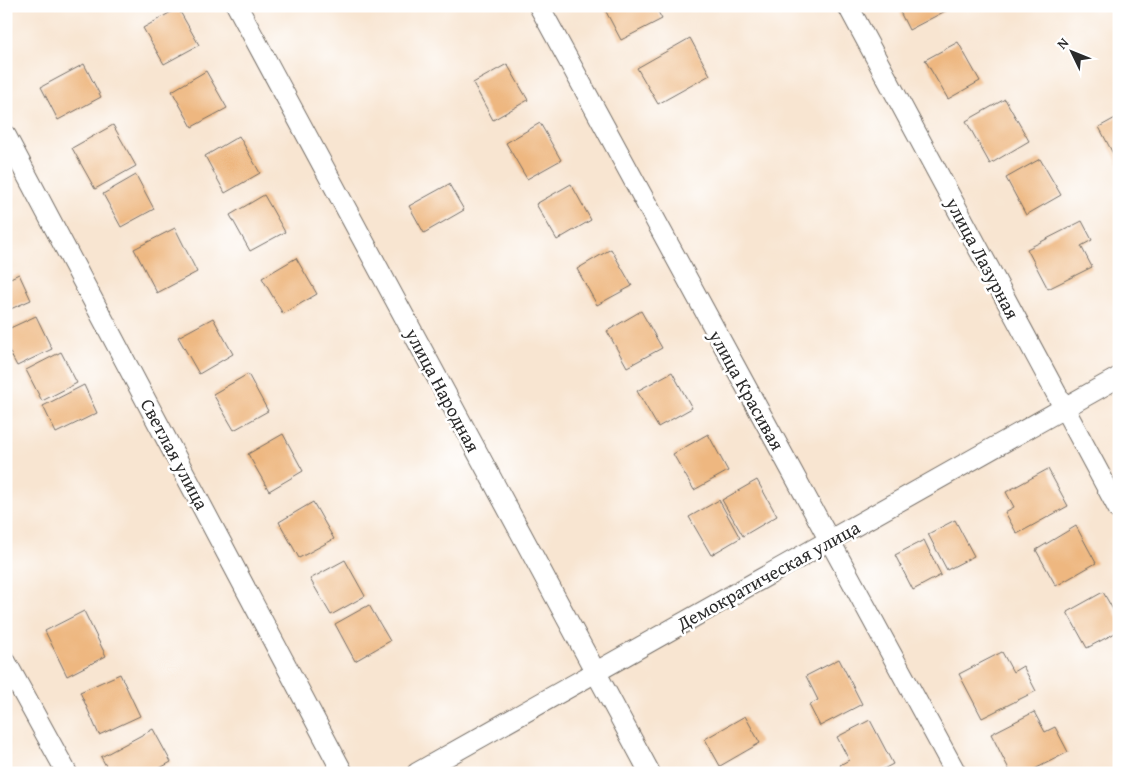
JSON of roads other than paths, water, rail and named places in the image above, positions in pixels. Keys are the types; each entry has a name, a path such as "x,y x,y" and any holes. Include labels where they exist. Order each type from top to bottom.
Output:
{"street":[{"name":"улица Народная","path":"237,6 650,773"},
{"name":"улица Красивая","path":"539,6 956,773"},
{"name":"улица Лазурная","path":"848,6 1119,510"},
{"name":"Светлая улица","path":"6,136 343,773"},
{"name":"Демократическая улица","path":"417,773 1119,378"},
{"path":"6,662 67,773"}]}
